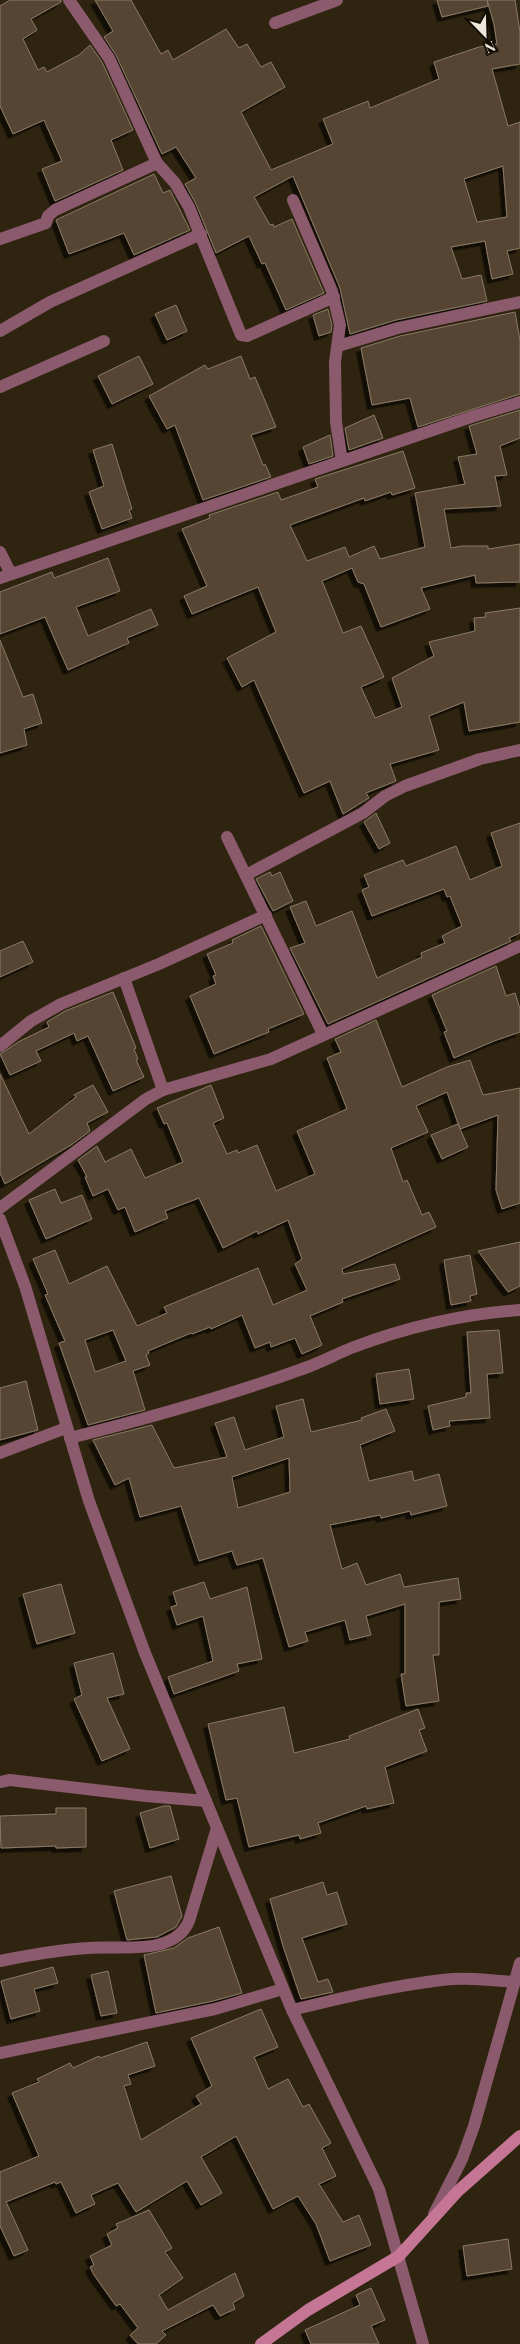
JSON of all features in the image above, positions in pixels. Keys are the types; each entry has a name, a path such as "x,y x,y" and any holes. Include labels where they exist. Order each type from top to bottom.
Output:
{"street":[{"path":"69,0 109,58 156,163 182,193 201,234 241,335 247,336 334,297"},
{"path":"275,23 337,0"},
{"path":"0,239 46,223 48,216 54,210 128,178 156,163"},
{"path":"293,200 334,297 340,325 335,362 336,422 342,462"},
{"path":"0,331 50,302 201,234"},
{"path":"338,346 398,328 520,302"},
{"path":"0,387 104,341"},
{"path":"0,552 6,576 520,402"},
{"path":"246,875 363,813 385,796 405,786 480,759 520,750"},
{"path":"227,837 323,1034"},
{"path":"0,1046 41,1014 266,915"},
{"path":"0,1208 146,1099 163,1090 248,1066 520,946"},
{"path":"124,978 163,1090"},
{"path":"0,1219 25,1286 89,1501 145,1653 292,2010 379,2189 423,2344"},
{"path":"0,1453 68,1433 189,1407 307,1368 382,1338 483,1313 520,1310"},
{"path":"0,1782 10,1780 206,1801"},
{"path":"0,1962 89,1948 145,1947 160,1944 180,1936 189,1921 217,1828"},
{"path":"432,2218 462,2159 474,2126 520,1963"},
{"path":"292,2010 358,1994 442,1980 478,1979 514,1982"},
{"path":"0,2053 215,2009 284,1989"},
{"path":"261,2344 308,2310 399,2256 458,2191 520,2136"}],"building":[{"path":"10,0 61,0 61,2 31,19 37,30 23,39 38,70 44,67 47,72 79,55 90,45 102,62 133,130 111,140 123,170 55,201 42,169 62,161 44,120 13,134 0,106 0,6"},
{"path":"95,0 131,0 161,54 168,50 173,60 226,29 239,48 247,44 261,67 271,62 285,87 241,112 271,170 333,144 323,119 368,101 370,108 439,79 434,62 479,47 497,44 494,24 487,0 515,0 520,32 520,64 492,69 508,126 520,122 520,248 507,251 513,274 492,279 485,241 451,247 462,279 481,275 487,301 396,320 350,334 340,288 293,176 254,197 270,225 273,224 274,227 292,219 324,293 286,310 265,263 262,264 249,236 216,253 196,204 185,184 196,178 176,147 162,154 116,55 104,37 113,31","holes":["503,166 507,217 477,222 464,179"]},
{"path":"437,0 487,0 488,6 442,17"},
{"path":"154,174 163,193 170,190 190,230 134,255 124,233 69,254 56,220"},
{"path":"176,305 187,331 167,340 155,314"},
{"path":"328,309 332,325 331,332 319,336 313,315"},
{"path":"515,312 520,340 520,394 418,427 410,398 372,405 361,348 400,336"},
{"path":"139,356 153,384 112,404 98,376"},
{"path":"241,356 250,379 255,377 276,427 251,435 263,465 265,464 271,477 203,500 175,425 167,429 149,396 205,365 208,369"},
{"path":"520,410 520,438 500,446 507,475 495,476 501,506 444,509 451,548 488,546 488,549 520,544 520,582 476,583 475,575 421,588 430,609 381,627 364,584 358,582 352,568 322,581 343,633 361,626 384,677 361,687 375,718 402,707 392,678 434,656 429,642 475,631 474,618 486,617 485,613 520,608 520,722 469,731 464,702 429,716 439,750 390,764 396,781 366,793 369,798 343,814 330,781 304,793 254,680 242,687 227,658 276,632 258,587 192,614 184,596 207,586 182,529 210,518 209,515 278,492 281,500 318,487 315,479 403,451 415,488 392,495 391,492 365,501 364,498 290,525 307,561 345,547 349,557 374,546 380,559 425,547 415,493 465,484 458,457 477,454 469,426"},
{"path":"374,415 383,438 349,450 345,428"},
{"path":"330,435 333,456 309,464 303,447"},
{"path":"112,444 132,509 129,510 132,518 102,529 89,492 104,486 93,450"},
{"path":"108,558 120,591 76,607 88,636 151,609 158,625 127,638 129,643 68,670 45,617 0,634 0,592 52,572 54,578"},
{"path":"0,640 23,697 33,694 42,723 24,729 27,745 0,753"},
{"path":"376,813 390,843 379,849 364,822"},
{"path":"520,823 520,933 509,938 511,941 328,1024 290,948 305,943 290,907 306,901 316,926 352,911 377,978 422,957 421,953 445,943 442,936 462,926 450,896 447,897 444,889 372,916 362,890 369,887 364,875 403,860 406,866 456,846 470,880 502,866 491,833"},
{"path":"270,872 272,876 280,872 293,901 273,911 256,879"},
{"path":"261,926 304,1014 268,1029 269,1032 214,1054 190,996 216,984 213,976 216,975 207,954 233,943 232,940"},
{"path":"23,941 33,962 0,977 0,951"},
{"path":"496,966 506,996 515,993 520,1009 520,1032 454,1058 444,1032 447,1031 432,995"},
{"path":"113,992 136,1048 134,1049 138,1059 136,1060 144,1077 113,1091 88,1036 77,1041 74,1033 36,1051 41,1061 10,1075 0,1054 20,1041 49,1027 47,1022 65,1011"},
{"path":"376,1020 402,1087 447,1067 470,1060 483,1095 520,1088 520,1203 502,1209 496,1190 498,1115 460,1129 447,1092 416,1106 428,1132 391,1148 403,1182 407,1180 422,1215 429,1212 436,1227 342,1269 343,1274 395,1264 400,1279 342,1299 343,1302 310,1316 322,1345 302,1354 295,1338 271,1347 270,1342 255,1348 242,1315 211,1329 210,1327 191,1333 148,1351 149,1353 146,1355 150,1365 133,1371 145,1410 88,1425 59,1343 65,1341 45,1295 48,1294 33,1259 55,1250 69,1284 107,1266 137,1326 167,1313 164,1307 258,1268 273,1305 307,1290 295,1264 302,1259 288,1220 258,1234 257,1231 223,1248 199,1198 165,1211 168,1218 135,1232 125,1207 118,1210 108,1189 93,1196 85,1177 87,1177 78,1160 97,1146 105,1162 131,1149 145,1178 183,1162 167,1123 164,1124 157,1108 211,1085 224,1118 213,1123 227,1154 237,1150 238,1153 257,1145 276,1191 315,1174 297,1131 347,1109 327,1058 341,1052 335,1039","holes":["113,1330 126,1361 95,1372 85,1340"]},
{"path":"0,1074 29,1134 76,1097 74,1095 93,1085 108,1112 87,1123 90,1131 71,1145 5,1184 0,1173"},
{"path":"458,1124 468,1147 442,1159 431,1135"},
{"path":"55,1189 61,1203 82,1195 92,1219 46,1239 29,1200"},
{"path":"520,1242 520,1286 508,1292 478,1251"},
{"path":"470,1255 477,1294 470,1296 471,1301 451,1305 444,1260"},
{"path":"499,1330 503,1373 487,1374 490,1418 449,1421 450,1426 433,1430 428,1406 466,1397 466,1393 471,1393 467,1332"},
{"path":"409,1369 414,1399 380,1404 376,1374"},
{"path":"26,1381 38,1430 0,1440 0,1388"},
{"path":"303,1399 311,1432 362,1420 361,1418 386,1409 395,1431 360,1445 369,1481 412,1471 414,1481 439,1474 447,1506 411,1515 410,1511 381,1518 380,1515 330,1525 342,1569 357,1563 366,1585 400,1574 404,1587 458,1578 461,1599 439,1602 439,1655 433,1655 439,1701 406,1706 401,1674 405,1674 405,1604 366,1616 371,1635 350,1640 345,1620 305,1632 308,1641 289,1647 263,1558 237,1565 232,1551 199,1561 181,1506 140,1517 129,1478 115,1485 93,1440 152,1425 174,1468 227,1457 215,1423 234,1417 245,1450 284,1437 276,1406","holes":["289,1458 290,1492 238,1508 232,1477"]},
{"path":"204,1582 210,1599 247,1587 262,1659 237,1664 239,1671 174,1694 168,1677 213,1661 203,1616 177,1625 171,1607 177,1605 173,1592"},
{"path":"61,1584 75,1633 37,1644 23,1594"},
{"path":"113,1653 124,1694 107,1698 130,1749 102,1761 74,1699 82,1695 74,1663"},
{"path":"284,1707 294,1753 350,1739 349,1736 418,1709 425,1728 419,1730 427,1751 385,1767 394,1803 367,1809 366,1806 318,1823 321,1833 300,1839 299,1835 249,1847 237,1798 226,1800 208,1724"},
{"path":"170,1806 179,1839 150,1848 140,1813"},
{"path":"56,1808 86,1808 86,1847 1,1848 0,1816 56,1814"},
{"path":"171,1876 182,1916 176,1927 157,1937 127,1940 114,1891"},
{"path":"323,1882 327,1895 337,1892 347,1924 302,1938 318,1982 328,1979 333,1992 301,1999 270,1899"},
{"path":"219,1927 242,1993 156,2013 144,1955 174,1948 188,1938"},
{"path":"53,1967 58,1983 34,1989 40,2011 11,2019 1,1981"},
{"path":"108,1971 117,2013 101,2016 91,1975"},
{"path":"261,2009 278,2047 254,2057 268,2089 288,2079 303,2107 309,2104 331,2143 322,2148 336,2176 319,2184 343,2222 359,2215 371,2245 330,2261 316,2224 298,2196 273,2209 236,2136 201,2157 222,2193 201,2205 187,2181 136,2212 118,2183 91,2195 95,2204 76,2213 61,2182 56,2184 55,2182 6,2202 28,2250 14,2256 0,2226 0,2172 39,2156 12,2093 39,2082 37,2079 70,2063 73,2068 99,2056 100,2058 147,2042 155,2066 128,2075 131,2084 124,2086 141,2140 201,2104 196,2096 212,2086 191,2038"},
{"path":"149,2210 172,2248 165,2252 183,2278 159,2295 168,2310 235,2273 244,2296 233,2303 235,2309 220,2316 213,2305 162,2331 166,2335 156,2344 138,2344 130,2335 138,2328 120,2304 116,2306 94,2275 90,2267 94,2265 90,2256 112,2245 107,2234 118,2228 116,2224"},
{"path":"508,2239 512,2269 467,2276 463,2246"},
{"path":"371,2288 385,2320 371,2326 379,2344 311,2344 305,2330 360,2305 356,2295"}]}
